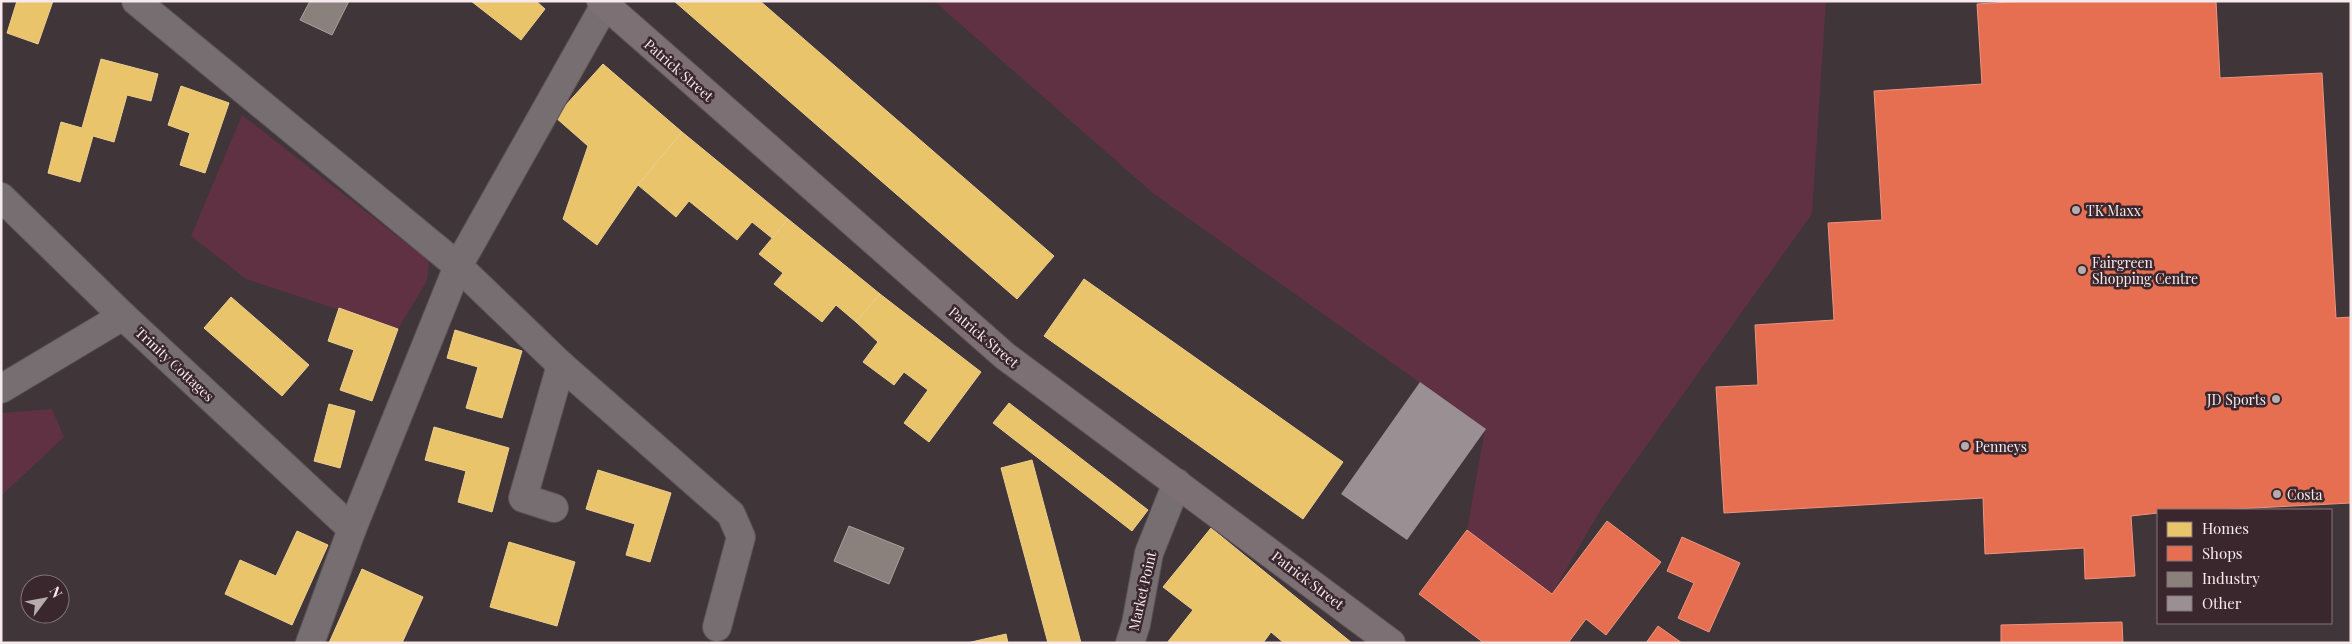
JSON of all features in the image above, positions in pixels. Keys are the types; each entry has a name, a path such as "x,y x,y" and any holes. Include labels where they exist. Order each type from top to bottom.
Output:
{"main road":[{"name":"Patrick Street","path":"603,3 1005,356 1391,643"}],"street":[{"path":"136,1 458,266 561,365 731,514 740,537 717,626"},
{"path":"310,643 352,529 458,266 603,3"},
{"name":"Trinity Cottages","path":"1,196 123,316 352,529"},
{"path":"1,389 123,316"},
{"path":"554,508 523,498 561,365"},
{"name":"Market Point","path":"1130,643 1136,624 1149,553 1177,483"}],"shaded area":[{"path":"934,1 1826,1 1812,214 1601,509 1552,594 1467,530 1485,429 1154,194"},
{"path":"242,115 429,261 427,281 398,329 246,279 191,236"},
{"path":"52,409 64,437 1,496 1,413"}],"building: Homes":[{"path":"17,1 53,1 38,44 7,33"},
{"path":"471,1 536,1 545,9 521,40"},
{"path":"674,1 760,1 1054,256 1017,299"},
{"path":"101,59 158,74 151,101 127,95 114,142 93,136 80,182 48,173 61,122 82,128"},
{"path":"603,64 682,132 638,185 597,245 563,219 588,146 555,117"},
{"path":"181,86 229,103 205,173 180,165 190,133 168,125"},
{"path":"682,132 788,219 772,238 752,222 737,240 689,201 676,217 638,185"},
{"path":"788,219 880,294 856,322 836,305 822,322 774,284 783,273 759,254"},
{"path":"1084,279 1343,462 1303,519 1044,336"},
{"path":"880,294 981,372 929,442 904,423 928,390 904,372 894,385 863,362 878,342 856,322"},
{"path":"231,297 309,365 282,396 204,328"},
{"path":"339,308 398,329 372,401 340,390 354,350 328,341"},
{"path":"455,330 522,351 502,418 466,408 478,367 447,358"},
{"path":"1009,403 1148,510 1132,531 993,423"},
{"path":"329,404 355,411 340,468 314,461"},
{"path":"434,427 509,448 492,512 458,502 466,471 425,460"},
{"path":"1032,460 1081,643 1048,643 1001,468"},
{"path":"598,470 671,493 650,562 626,555 635,524 586,509"},
{"path":"1211,528 1352,643 1284,643 1271,632 1263,643 1167,643 1193,610 1163,587"},
{"path":"297,531 328,545 292,625 225,594 240,560 276,576"},
{"path":"509,542 575,562 557,626 490,607"},
{"path":"362,569 423,597 402,643 329,643"},
{"path":"1006,634 1008,643 967,643"}],"building: Shops":[{"name":"Fairgreen Shopping Centre","path":"2027,1 2216,1 2220,78 2322,73 2336,318 2351,317 2351,503 2234,509 2157,509 2157,513 2131,516 2135,576 2085,579 2084,548 1985,554 1983,498 1724,513 1716,387 1758,385 1755,325 1834,320 1828,223 1882,220 1874,91 1982,84 1977,4"},
{"path":"1607,521 1661,562 1606,635 1586,619 1568,643 1484,643 1419,594 1467,530 1552,594"},
{"path":"1682,537 1740,563 1709,632 1678,618 1694,583 1667,571"},
{"path":"2122,622 2123,643 2001,643 2001,625"},
{"path":"1658,626 1682,643 1646,643"}],"building: Industry":[{"path":"310,1 349,1 332,35 300,20"},
{"path":"849,526 904,548 889,584 834,561"}],"building: Other":[{"path":"1420,382 1486,429 1407,540 1341,494"}],"place":[{"name":"TK Maxx","path":"2076,210"},
{"name":"Fairgreen Shopping Centre","path":"2082,270"},
{"name":"JD Sports","path":"2276,399"},
{"name":"Penneys","path":"1965,446"},
{"name":"Costa","path":"2277,494"}]}
